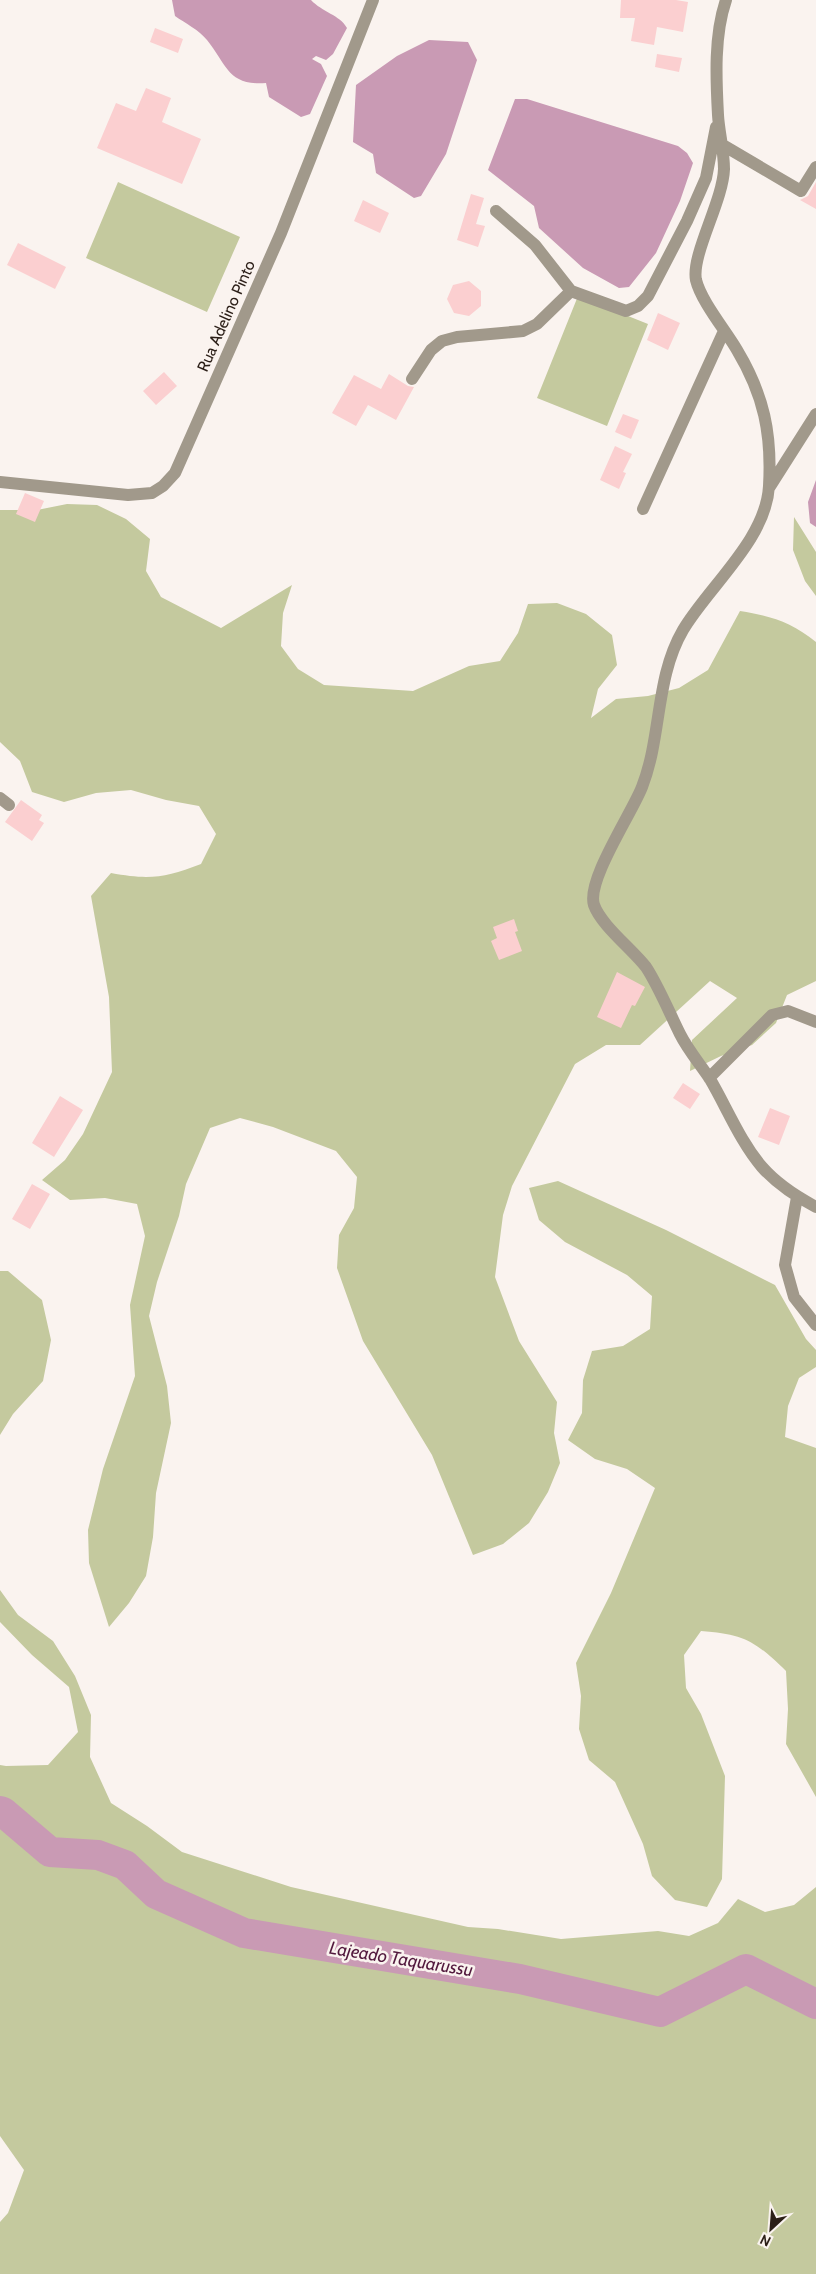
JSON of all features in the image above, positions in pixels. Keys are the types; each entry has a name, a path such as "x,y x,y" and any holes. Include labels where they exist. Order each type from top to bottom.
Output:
{"street":[{"name":"Rua Adelino Pinto","path":"0,482 128,494 152,493 163,486 174,473 280,233 373,0"},
{"path":"726,0 718,30 718,115 724,170 719,196 695,268 697,284 737,350 759,391 767,424 769,488 765,507 756,531 683,631 666,670 655,741 643,785 597,875 592,894 594,907 646,968 687,1048 709,1078 740,1134 762,1167 797,1197 816,1207"},
{"path":"496,211 535,245 572,291 626,311 638,306 648,296 687,221 706,178 718,115"},
{"path":"721,144 802,191 816,167"},
{"path":"412,379 431,350 442,341 457,337 523,331 537,324 572,291"},
{"path":"643,509 724,330"},
{"path":"769,488 816,414"},
{"path":"709,1078 772,1015 788,1011 816,1022"},
{"path":"797,1197 785,1265 794,1297 816,1325"}],"green space":[{"path":"118,182 240,237 207,312 86,258"},
{"path":"578,296 648,324 607,426 537,398"},
{"path":"67,504 97,505 126,519 150,539 146,571 161,597 221,628 292,585 283,613 281,646 298,669 324,685 413,691 469,666 500,661 518,633 528,604 557,603 586,614 612,635 617,665 598,689 591,718 616,699 648,696 679,688 708,670 740,611 780,621 798,629 816,642 816,981 787,995 776,1023 752,1045 721,1056 690,1071 692,1040 737,998 710,981 640,1045 606,1045 575,1064 512,1186 503,1215 495,1277 519,1341 557,1402 554,1433 560,1463 548,1492 529,1523 503,1544 473,1555 432,1455 363,1341 337,1268 339,1235 354,1208 357,1177 336,1151 273,1127 240,1118 210,1128 186,1184 179,1216 157,1282 149,1316 167,1386 171,1423 156,1493 153,1537 146,1576 129,1603 109,1627 89,1563 88,1530 103,1469 135,1376 130,1305 145,1236 137,1204 105,1198 70,1200 42,1180 65,1160 83,1134 112,1072 109,997 91,896 111,873 136,877 167,875 201,864 216,834 199,806 166,800 131,790 96,793 64,802 32,792 20,761 0,742 0,510 37,510"},
{"path":"794,517 816,552 816,596 805,581 793,550"},
{"path":"558,1181 666,1230 775,1285 806,1339 816,1350 816,1367 799,1378 788,1406 785,1437 816,1448 816,1797 786,1744 788,1709 786,1671 766,1653 748,1641 728,1634 701,1631 684,1655 686,1688 701,1714 725,1776 722,1879 707,1907 675,1900 652,1876 643,1844 615,1782 589,1760 579,1729 581,1696 576,1663 611,1593 655,1488 627,1469 595,1459 568,1440 582,1413 583,1380 592,1351 623,1346 650,1329 652,1296 627,1275 565,1242 539,1220 529,1188"},
{"path":"0,1271 8,1271 42,1300 51,1340 43,1381 13,1414 0,1435"},
{"path":"0,1590 18,1615 53,1641 75,1676 91,1715 90,1757 111,1803 147,1826 182,1852 291,1887 468,1927 498,1929 561,1939 658,1931 689,1936 718,1923 738,1899 765,1912 794,1905 816,1887 816,2274 0,2274 0,2222 8,2213 24,2170 0,2136 0,1765 48,1765 78,1732 69,1687 32,1655 0,1622"}],"shaded area":[{"path":"172,0 311,0 340,20 347,28 333,54 326,60 316,56 312,59 321,64 327,76 310,114 301,117 269,97 266,83 253,83 236,77 224,65 204,36 175,16"},
{"path":"429,40 468,42 477,60 446,154 421,196 414,198 376,173 373,154 353,142 356,85 397,56"},
{"path":"515,99 527,99 678,146 687,153 693,163 680,201 656,253 629,287 619,288 583,268 539,228 534,206 488,170"},
{"path":"816,480 816,527 810,523 808,502"}],"building":[{"path":"621,0 676,0 688,2 683,32 657,27 654,45 631,41 635,18 620,18"},
{"path":"155,28 183,39 178,53 150,42"},
{"path":"657,54 682,58 679,72 655,67"},
{"path":"146,88 171,98 162,122 201,139 182,184 97,148 116,103 136,111"},
{"path":"816,182 816,209 800,200 808,196"},
{"path":"471,194 484,198 476,224 485,226 478,247 457,240"},
{"path":"363,200 389,213 380,233 354,221"},
{"path":"18,243 66,267 55,289 7,265"},
{"path":"469,281 481,291 481,306 469,316 454,313 447,299 453,285"},
{"path":"658,313 680,323 668,350 647,340"},
{"path":"164,372 177,386 156,405 143,391"},
{"path":"389,374 408,386 414,387 396,420 368,405 356,426 332,413 354,375 381,389"},
{"path":"623,414 639,420 631,439 615,432"},
{"path":"615,446 632,454 623,472 626,473 619,489 600,480"},
{"path":"25,493 44,501 35,522 16,514"},
{"path":"21,800 42,815 39,820 44,823 32,841 5,822"},
{"path":"514,919 518,931 515,932 522,951 499,960 491,941 497,938 493,927"},
{"path":"617,972 645,987 635,1006 632,1005 621,1028 597,1017"},
{"path":"683,1083 700,1094 690,1109 673,1098"},
{"path":"60,1096 83,1110 54,1157 32,1143"},
{"path":"770,1108 790,1116 779,1145 758,1137"},
{"path":"32,1184 50,1194 30,1229 12,1219"}],"waterway":[{"name":"Lajeado Taquarussu","path":"0,1811 50,1852 98,1855 125,1865 156,1894 244,1933 520,1979 660,2012 746,1969 816,2004"}]}
